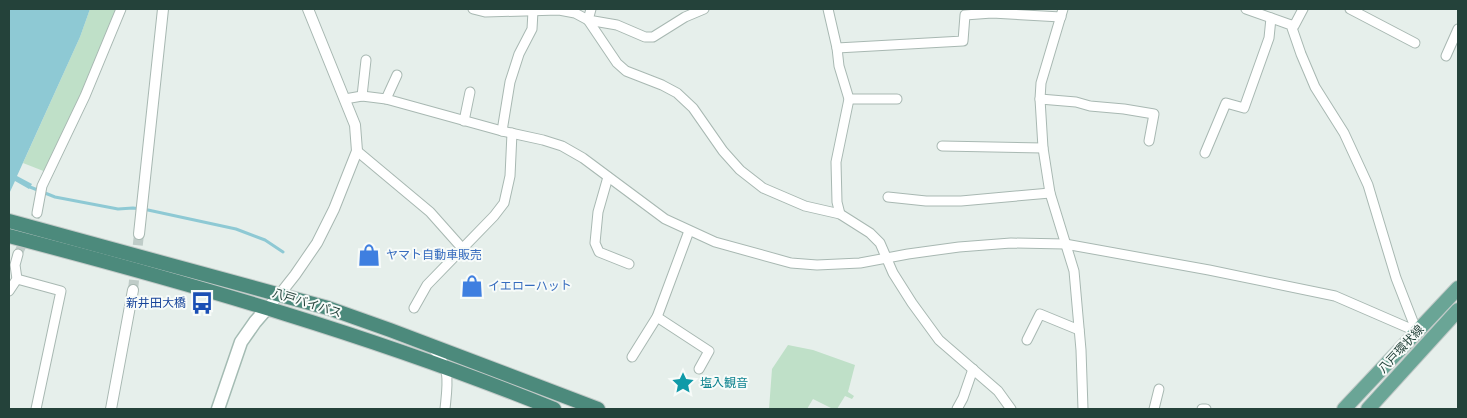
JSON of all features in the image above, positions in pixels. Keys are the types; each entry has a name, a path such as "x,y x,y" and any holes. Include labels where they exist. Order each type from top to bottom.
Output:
{"highway":[{"name":"八戸バイパス","path":"12,221 328,308 598,409"},
{"name":"八戸バイパス","path":"10,236 268,307 447,368 554,409"}],"main road":[{"name":"八戸環状線","path":"1344,409 1458,288"},
{"path":"218,409 241,342 268,307"},
{"name":"八戸環状線","path":"1368,409 1458,310"}],"street":[{"path":"37,213 42,186 85,96 121,9"},
{"path":"139,234 163,9"},
{"path":"268,307 280,294 316,243 334,208 357,151 355,125 308,9"},
{"path":"473,9 485,12 559,10 575,13 588,20 617,25 645,37 653,37 685,13 704,9"},
{"path":"590,9 588,20 617,63 626,72 662,84 678,93 693,108 723,151 740,170 763,188 805,206 840,214 875,238 880,243 893,273 939,340 998,392 1011,409"},
{"path":"828,9 849,99 836,162 837,202 840,214"},
{"path":"1246,9 1294,26 1303,9"},
{"path":"1350,9 1415,43"},
{"path":"502,131 510,82 519,54 532,30 533,11"},
{"path":"837,48 964,41 965,15 1062,13 1041,84 1040,99 1043,148 1050,193 1074,271 1081,350 1083,409"},
{"path":"1205,153 1226,103 1244,108 1269,38 1271,18"},
{"path":"1291,25 1300,54 1315,87 1344,133 1368,185 1396,278 1418,332"},
{"path":"1446,56 1458,29"},
{"path":"362,96 366,60"},
{"path":"386,99 397,75"},
{"path":"464,121 470,92"},
{"path":"345,99 362,96 386,99 562,146 583,158 665,219 714,242 791,263 817,266 860,263 959,247 1011,243 1065,244 1209,270 1335,296 1418,332"},
{"path":"849,99 897,99"},
{"path":"1040,99 1076,102 1090,106 1124,108 1154,114 1150,141"},
{"path":"414,308 427,285 494,216 504,203 508,192 510,176 512,133"},
{"path":"942,146 1043,148"},
{"path":"357,151 430,212 462,248"},
{"path":"608,177 598,212 596,248 599,252 629,264"},
{"path":"888,197 926,201 960,201 1050,193"},
{"path":"632,356 658,317 689,231"},
{"path":"9,291 17,279 15,265 18,254"},
{"path":"17,279 61,291 36,409"},
{"path":"111,409 133,290"},
{"path":"1027,340 1040,314 1079,330"},
{"path":"658,317 709,351 699,369"},
{"path":"427,344 442,358 447,368 444,409"},
{"path":"957,409 973,370"},
{"path":"1154,409 1159,389"}],"green space":[{"path":"90,9 117,9 82,94 46,172 23,163 80,37"},
{"path":"788,345 813,350 855,365 848,392 854,396 852,399 845,396 837,409 833,409 813,399 807,409 769,409 772,369"}],"water":[{"path":"9,9 90,9 80,37 17,176 32,184 29,189 15,181 9,194"}],"waterway":[{"path":"30,187 55,197 118,209 148,210 236,229 265,240 283,252"}],"tunnel":[{"path":"18,254 37,213"},
{"path":"133,290 139,234"}],"place":[{"name":"ヤマト自動車販売","path":"369,255"},
{"name":"イエローハット","path":"472,286"},
{"name":"新井田大橋","path":"202,303"},
{"name":"塩入観音","path":"683,383"}]}
